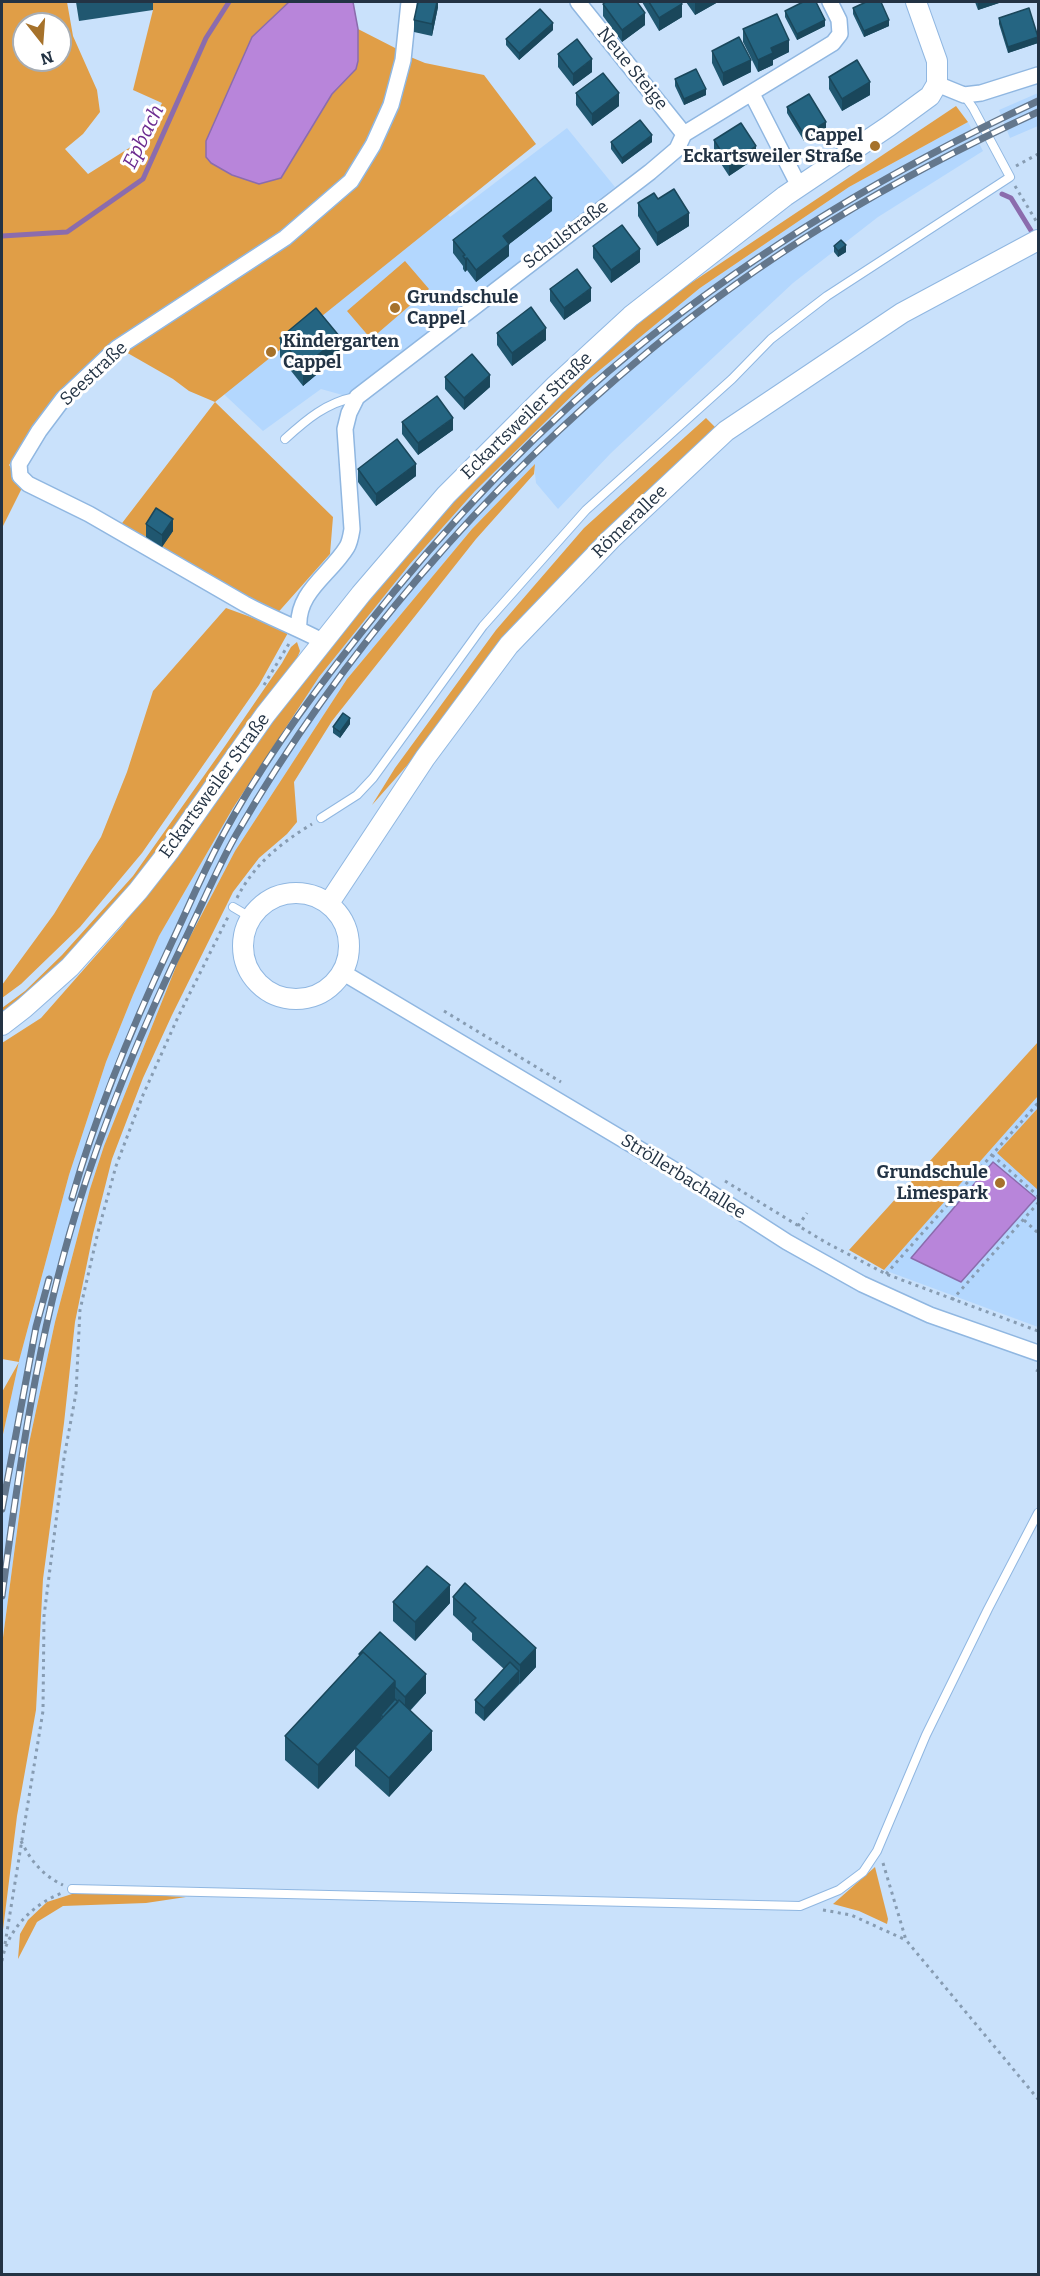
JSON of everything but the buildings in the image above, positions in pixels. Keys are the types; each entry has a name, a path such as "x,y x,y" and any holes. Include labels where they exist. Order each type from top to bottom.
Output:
{"street":[{"name":"Seestraße","path":"324,642 299,628 271,618 89,514 28,484 20,477 18,464 63,399 117,348 285,238 351,182 373,145 391,105 403,60 410,2"},
{"name":"Neue Steige","path":"579,2 684,134"},
{"path":"684,134 833,43 840,34 839,20 830,2"},
{"path":"916,2 937,62 937,84 964,95 981,93 1038,75"},
{"name":"Eckartsweiler Straße","path":"2,1024 24,1008 70,967 138,891 170,850 265,715 361,594 446,495 556,385 631,316 800,186 930,96 937,84"},
{"path":"752,94 800,186"},
{"name":"Schulstraße","path":"357,397 509,278 650,172 677,149 684,134"},
{"name":"Römerallee","path":"329,903 425,758 510,645 611,539 726,431 902,313 1034,243"},
{"path":"299,628 298,616 305,597 340,558 348,545 352,529 345,429 349,413 357,397"},
{"path":"304,893 329,903 340,915 347,930 350,946 347,963 342,972 323,992 307,998 289,999 272,994 257,983 247,969 242,952 243,934 250,917 262,904 278,895 304,893"},
{"name":"Ströllerbachallee","path":"342,972 686,1177 787,1242 862,1284 930,1315 1038,1353"}],"lane":[{"path":"321,818 357,795 373,778 483,626 586,510 732,380 771,339 827,296 1008,173 964,95"},
{"path":"285,439 309,417 328,405 357,397"},
{"path":"233,907 250,917"},
{"path":"72,1889 800,1906 840,1890 863,1872 877,1851 926,1735 1038,1513"}],"path":[{"path":"1038,154 1008,173 1038,224"},
{"path":"261,689 299,628"},
{"path":"2,1961 43,1711 44,1616 64,1458 76,1393 80,1310 116,1166 142,1095 243,886 268,855 321,818"},
{"path":"444,1011 566,1085"},
{"path":"886,1274 1038,1103"},
{"path":"992,1155 1038,1196"},
{"path":"718,1177 825,1242 886,1274 1038,1332"},
{"path":"952,1300 1038,1203"},
{"path":"1024,1220 1038,1233"},
{"path":"21,1841 31,1862 51,1880 72,1889"},
{"path":"877,1851 884,1864 906,1940 1038,2099"},
{"path":"4,1944 21,1921 45,1899 72,1889"},
{"path":"800,1906 851,1915 906,1940"}],"shaded area":[{"path":"2,2 67,2 69,12 12,12 12,72 72,72 72,30 97,90 100,112 83,134 65,149 88,174 145,138 162,103 133,90 153,10 151,2 289,2 252,37 281,178 332,94 356,69 358,29 401,51 388,103 347,179 324,201 48,408 9,465 23,486 2,528"},
{"path":"289,2 353,2 358,29 358,61 356,69 332,94 281,178 259,184 232,175 211,163 206,157 206,141 252,37"},
{"path":"408,56 425,63 484,75 536,144 215,402 189,391 173,379 124,351 353,183"},
{"path":"1038,93 1038,126 1010,138 999,110"},
{"path":"956,106 968,122 849,187 700,288 589,379 475,491 410,564 319,677 233,808 159,936 133,995 106,1062 69,1175 19,1362 2,1359 2,1043 41,1018 122,926 303,676 379,586 472,482 579,376 664,301"},
{"path":"968,122 983,151 878,217 793,283 611,453 558,509 536,483 534,465 472,529 347,679 235,851 181,954 104,1146 90,1189 55,1322 28,1448 2,1645 2,1439 19,1361 69,1175 106,1062 159,936 233,808 319,677 410,564 475,491 589,379 700,288 849,187"},
{"name":"Grundschule Cappel","path":"567,128 615,187 346,396 321,389 263,431 158,332 396,152 450,217"},
{"path":"405,261 429,289 371,339 347,311"},
{"path":"215,402 333,517 330,554 274,617 116,531"},
{"path":"706,418 718,430 434,735 372,805 395,768 496,630 584,528"},
{"path":"535,464 534,474 476,539 332,721 294,782 297,822 287,834 259,858 233,892 143,1078 112,1159 93,1234 75,1322 43,1579 36,1710 17,1816 2,1938 2,1645 28,1448 55,1322 90,1189 104,1146 181,954 235,851 347,679 472,529"},
{"path":"226,608 289,631 259,685 142,853 80,927 21,984 2,998 2,985 54,914 101,837 127,772 153,691"},
{"path":"297,642 300,651 293,668 154,864 71,956 2,1016 2,1008 25,991 62,955 133,876 225,746 291,647"},
{"path":"1038,1042 1038,1096 884,1270 849,1250"},
{"name":"Grundschule Limespark","path":"1038,1096 1038,1327 884,1270"},
{"path":"1038,1108 1038,1190 997,1153"},
{"path":"993,1162 1036,1198 961,1282 911,1258"},
{"path":"19,1363 2,1439 2,1392"},
{"path":"875,1867 888,1919 887,1924 859,1911 833,1904"},
{"path":"109,1893 186,1897 146,1903 63,1906 37,1922 18,1959 20,1934 28,1920 47,1902 72,1894"}],"waterway":[{"name":"Epbach","path":"2,236 67,232 143,179 206,38 229,2"},
{"path":"1002,194 1011,198 1035,237"}],"railway":[{"path":"72,1198 104,1101 129,1038 196,889 223,835 253,782 323,682 425,555 494,480 567,408 645,341 691,306 737,272 834,209 934,152 1038,101"},
{"path":"2,1596 15,1499 40,1354 76,1212 100,1139 142,1033 224,858 277,767 322,701 370,637 475,515 589,403 649,351 694,315 787,249 935,162 1038,112"},
{"path":"2,1509 36,1327 49,1279"}],"place":[{"name":"Cappel Eckartsweiler Straße","path":"875,146"},
{"name":"Grundschule Cappel","path":"395,308"},
{"name":"Kindergarten Cappel","path":"271,352"},
{"name":"Grundschule Limespark","path":"1000,1183"}]}
